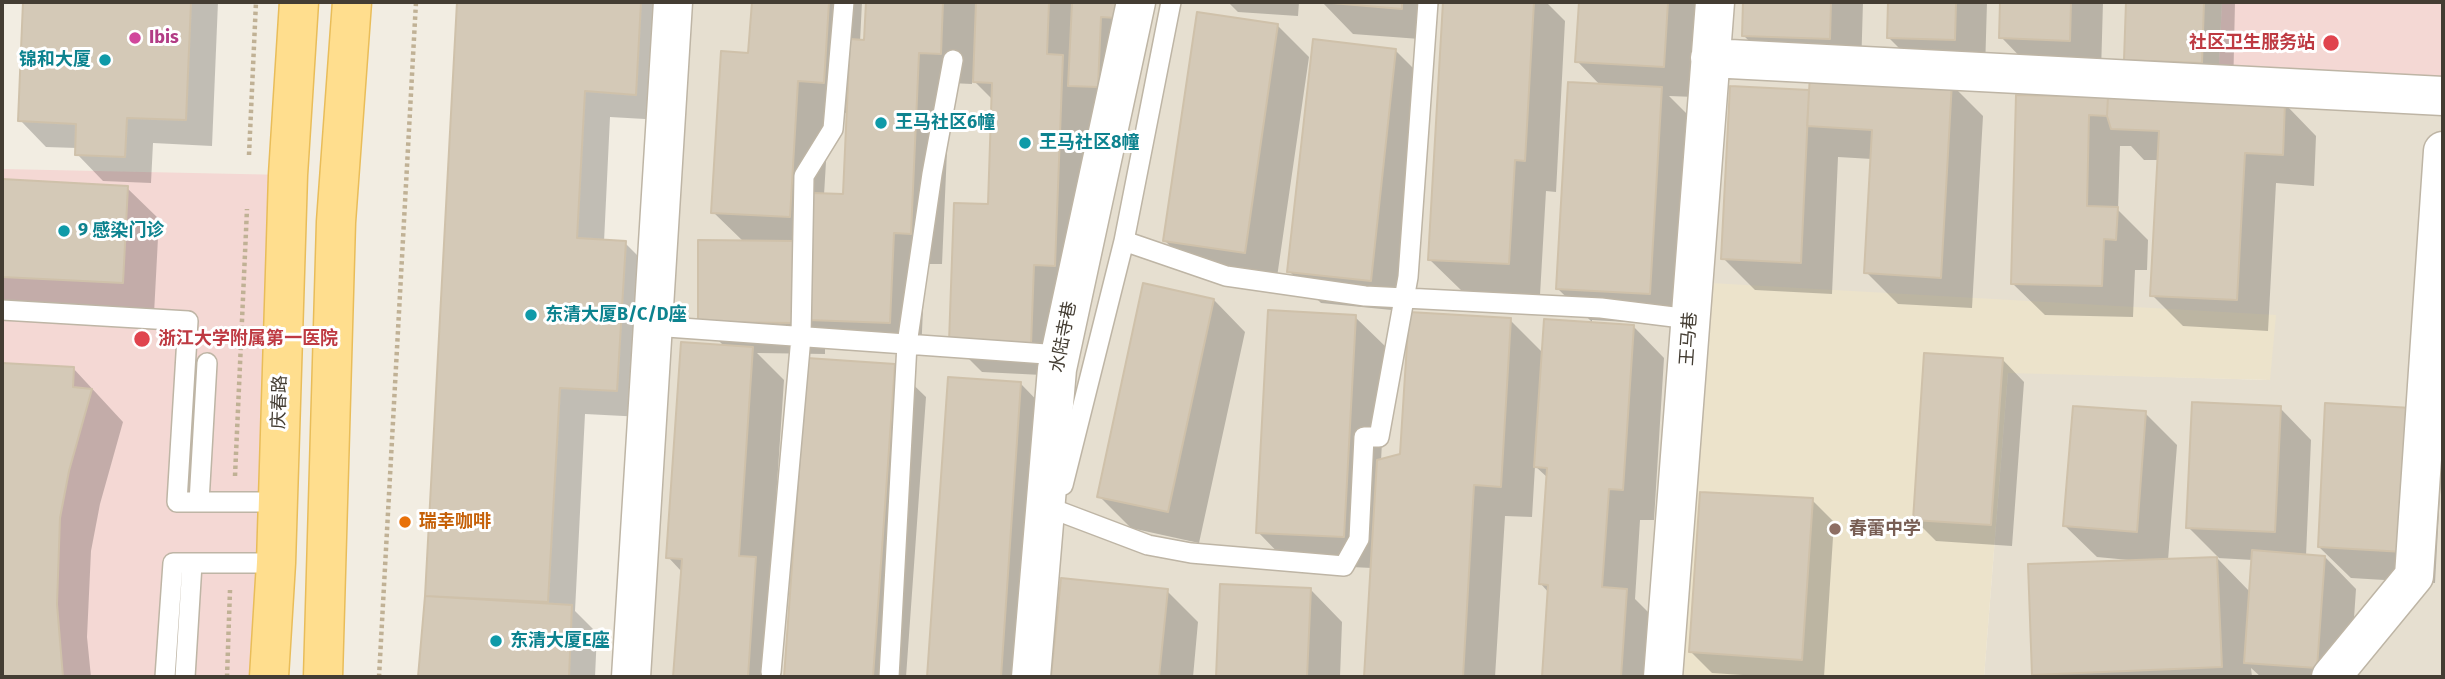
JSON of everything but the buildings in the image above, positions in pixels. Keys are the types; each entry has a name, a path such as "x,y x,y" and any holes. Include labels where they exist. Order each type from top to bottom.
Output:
{"main road":[{"name":"庆春路","path":"269,677 276,563 288,175 299,2"},
{"path":"323,677 336,222 352,2"}],"street":[{"path":"631,677 673,2"},
{"name":"水陆寺巷","path":"1031,677 1051,508 1060,355 1136,2"},
{"name":"王马巷","path":"1663,677 1715,2"},
{"path":"1710,58 2443,96"},
{"path":"2331,677 2414,576 2443,151"}],"lane":[{"path":"771,671 801,337 804,176 833,129 844,2"},
{"path":"1171,2 1124,241 1051,508 1148,545 1191,552 1344,566 1359,538 1364,438 1379,437 1408,277 1428,2"},
{"path":"889,677 906,344 932,174 953,60"},
{"path":"1124,241 1226,276 1365,296 1601,308 1690,319"},
{"path":"2,310 188,321 177,502 277,502"},
{"path":"653,326 1060,355"},
{"path":"199,502 207,363"},
{"path":"165,677 173,563 276,563"},
{"path":"186,677 192,564"}],"path":[{"path":"248,169 256,2"},
{"path":"379,677 416,2"},
{"path":"234,502 247,197"},
{"path":"227,677 232,563"}],"shaded area":[{"path":"673,2 2222,2 2218,84 2443,96 2443,677 1984,677 2008,372 2269,380 1695,282 1663,677 631,677"},
{"name":"社区卫生服务站","path":"2222,2 2443,2 2443,96 2218,84"},
{"name":"浙江大学附属第一医院","path":"2,169 288,175 269,677 2,677"},
{"name":"春蕾中学","path":"1693,282 2276,315 2270,380 2008,373 1984,677 1663,677"}],"place":[{"name":"Ibis","path":"135,38"},
{"name":"社区卫生服务站","path":"2331,43"},
{"name":"锦和大厦","path":"105,60"},
{"name":"王马社区6幢","path":"881,123"},
{"name":"王马社区8幢","path":"1025,143"},
{"name":"9 感染门诊","path":"64,231"},
{"name":"东清大厦B/C/D座","path":"531,315"},
{"name":"浙江大学附属第一医院","path":"142,339"},
{"name":"瑞幸咖啡","path":"405,522"},
{"name":"春蕾中学","path":"1835,529"},
{"name":"东清大厦E座","path":"496,641"}]}
